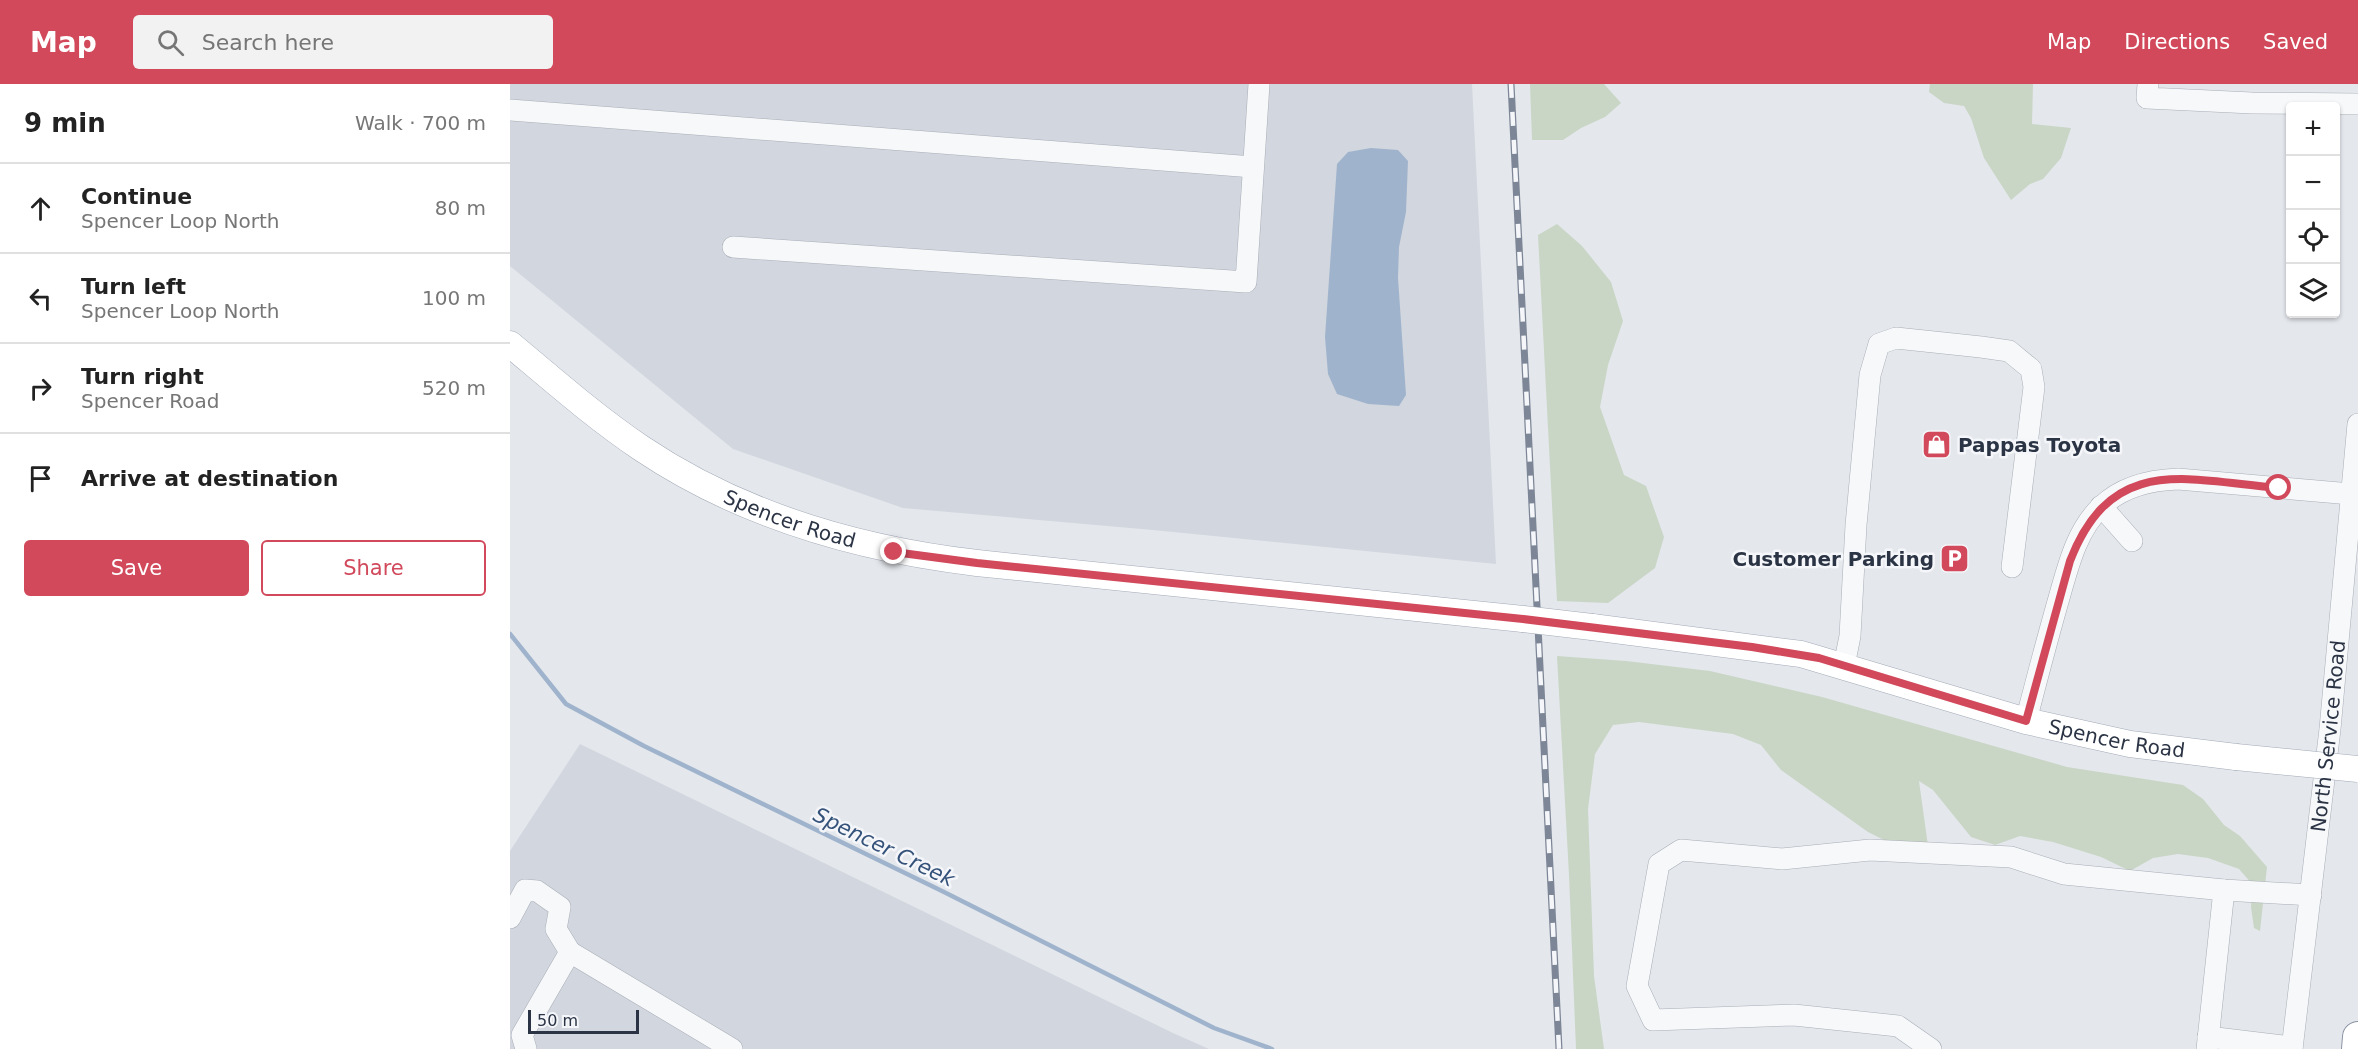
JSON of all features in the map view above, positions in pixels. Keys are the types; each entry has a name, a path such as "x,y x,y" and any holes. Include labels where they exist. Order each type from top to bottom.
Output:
{"highway":[{"path":"2356,1049 2358,1037"}],"main road":[{"name":"Spencer Road","path":"510,344 595,415 677,471 720,494 770,515 840,538 894,552 977,563 1523,619 1791,653 1844,666 2026,721 2130,744 2358,769"}],"street":[{"path":"733,247 1246,282 1259,84"},
{"path":"2148,84 2147,98 2286,104"},
{"path":"2340,105 2358,104"},
{"path":"510,110 1253,167"},
{"path":"1844,666 1850,636 1856,525 1870,375 1879,344 1896,338 2008,351 2031,369 2034,387 2012,567"},
{"name":"North Service Road","path":"2292,1048 2330,729 2358,424"},
{"path":"2026,721 2070,561 2080,536 2102,506 2117,494 2133,486 2164,480 2351,494"},
{"path":"2102,506 2132,542"},
{"path":"1931,1049 1898,1026 1794,1015 1653,1020 1637,986 1659,864 1681,850 1782,859 1870,850 2012,857 2064,874 2224,890 2311,895"},
{"path":"510,918 525,890 537,891 560,907 556,929 570,952 732,1049"},
{"path":"2224,890 2208,1043 2292,1048"},
{"path":"520,1041 570,952"}],"shaded area":[{"path":"510,84 1472,84 1496,564 903,508 733,449 510,266"},
{"path":"580,744 1209,1049 510,1049 510,851"}],"green space":[{"path":"1530,84 1604,84 1621,103 1605,117 1581,128 1563,140 1532,140"},
{"path":"1930,84 2033,84 2032,124 2071,128 2061,158 2043,179 2030,184 2011,200 1984,158 1971,118 1964,106 1944,103 1929,92"},
{"path":"1557,224 1582,246 1611,282 1623,321 1608,365 1600,407 1624,475 1646,486 1664,537 1655,568 1608,603 1557,601 1538,235"},
{"path":"1557,656 1710,671 1822,697 2067,767 2183,785 2203,799 2224,825 2240,836 2267,867 2260,931 2254,928 2251,907 2253,885 2239,869 2208,858 2178,854 2153,858 2130,871 2101,857 2053,842 2020,836 1995,845 1971,837 1933,790 1919,781 1928,846 1896,846 1868,832 1781,770 1761,745 1733,734 1639,722 1613,725 1595,754 1588,809 1594,976 1604,1049 1576,1049"}],"water":[{"path":"1371,148 1398,150 1408,161 1406,212 1399,247 1398,278 1406,395 1399,406 1368,404 1337,394 1328,374 1325,337 1337,164 1348,152"}],"waterway":[{"name":"Spencer Creek","path":"510,634 566,704 644,746 942,891 1214,1028 1272,1049"}],"railway":[{"path":"1511,84 1559,1049"}],"place":[{"name":"Pappas Toyota","path":"1937,445"},
{"name":"Customer Parking","path":"1955,559"}],"route":[{"path":"894,552 977,563 1523,619 1801,654 2026,721 2070,561 2080,536 2102,506 2117,494 2150,481 2178,479 2279,488"}]}
